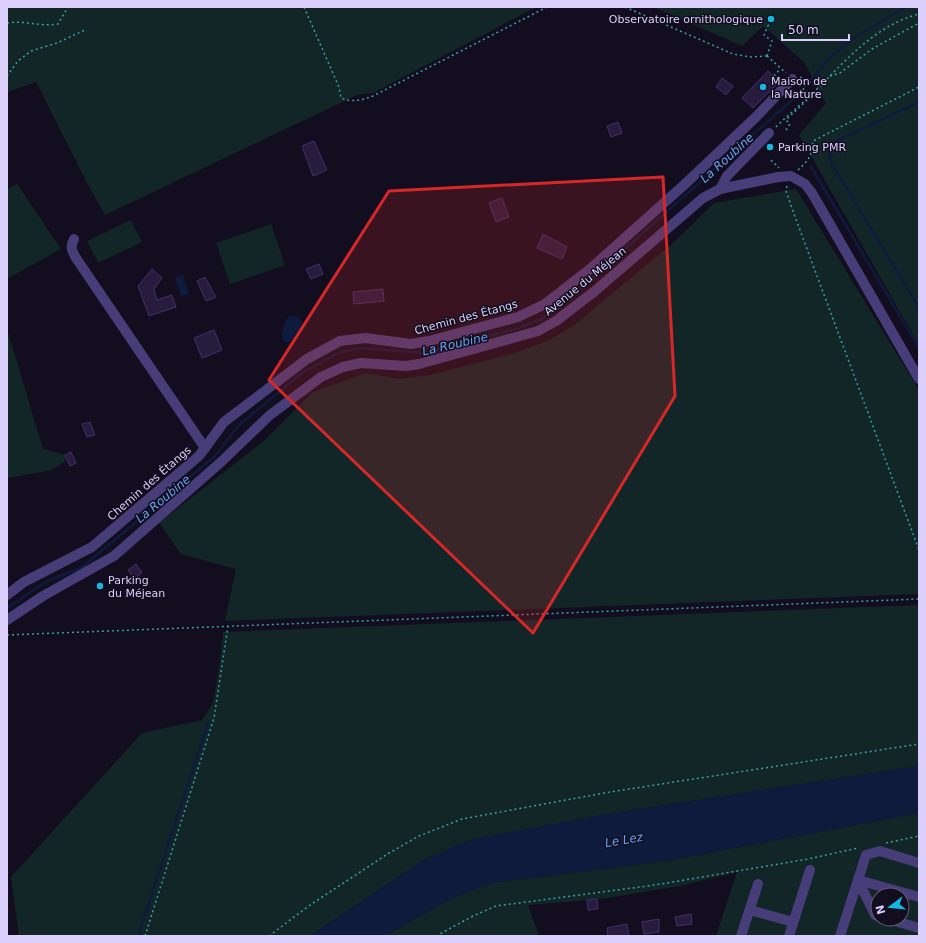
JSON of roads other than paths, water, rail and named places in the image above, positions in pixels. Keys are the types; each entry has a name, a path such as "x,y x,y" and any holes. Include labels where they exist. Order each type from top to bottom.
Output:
{"street":[{"name":"Chemin des Étangs","path":"7,594 24,582 92,547 199,456 224,422 306,359 340,341 365,338 411,344 429,341 518,317 546,304 590,270 684,185 797,78"},
{"path":"720,189 727,176 769,133"},
{"path":"720,189 789,176 805,184 812,193 919,378"},
{"name":"Avenue du Méjean","path":"7,620 43,596 114,556 221,462 270,415 321,377 344,366 361,363 406,366 419,364 538,331 556,321 595,291 703,198 720,189"},
{"path":"74,239 71,244 71,250 205,448"},
{"path":"840,936 866,855 880,851 919,863"},
{"path":"789,936 810,870"},
{"path":"857,882 919,897"},
{"path":"857,882 870,907"},
{"path":"741,936 758,884"},
{"path":"750,910 793,922"}],"water":[{"path":"183,275 189,294 181,296 175,278"},
{"path":"288,317 299,317 302,322 301,327 290,342 285,342 282,339 282,331"},
{"name":"Le Lez","path":"919,766 919,813 666,861 491,883 450,899 385,936 310,936 425,859 474,839 613,813"}],"waterway":[{"name":"La Roubine","path":"805,87 830,57 861,33 907,7"},
{"name":"La Roubine","path":"7,608 47,581 81,568 215,456 238,426 302,373 338,353 359,348 424,353 519,328 541,319 559,308 802,91"},
{"path":"919,102 828,145 832,164 919,308"},
{"path":"811,167 919,348"},
{"path":"138,936 208,723"}],"place":[{"name":"Observatoire ornithologique","path":"771,19"},
{"name":"Maison de la Nature","path":"763,87"},
{"name":"Parking PMR","path":"770,147"},
{"name":"Parking du Méjean","path":"100,586"}]}
